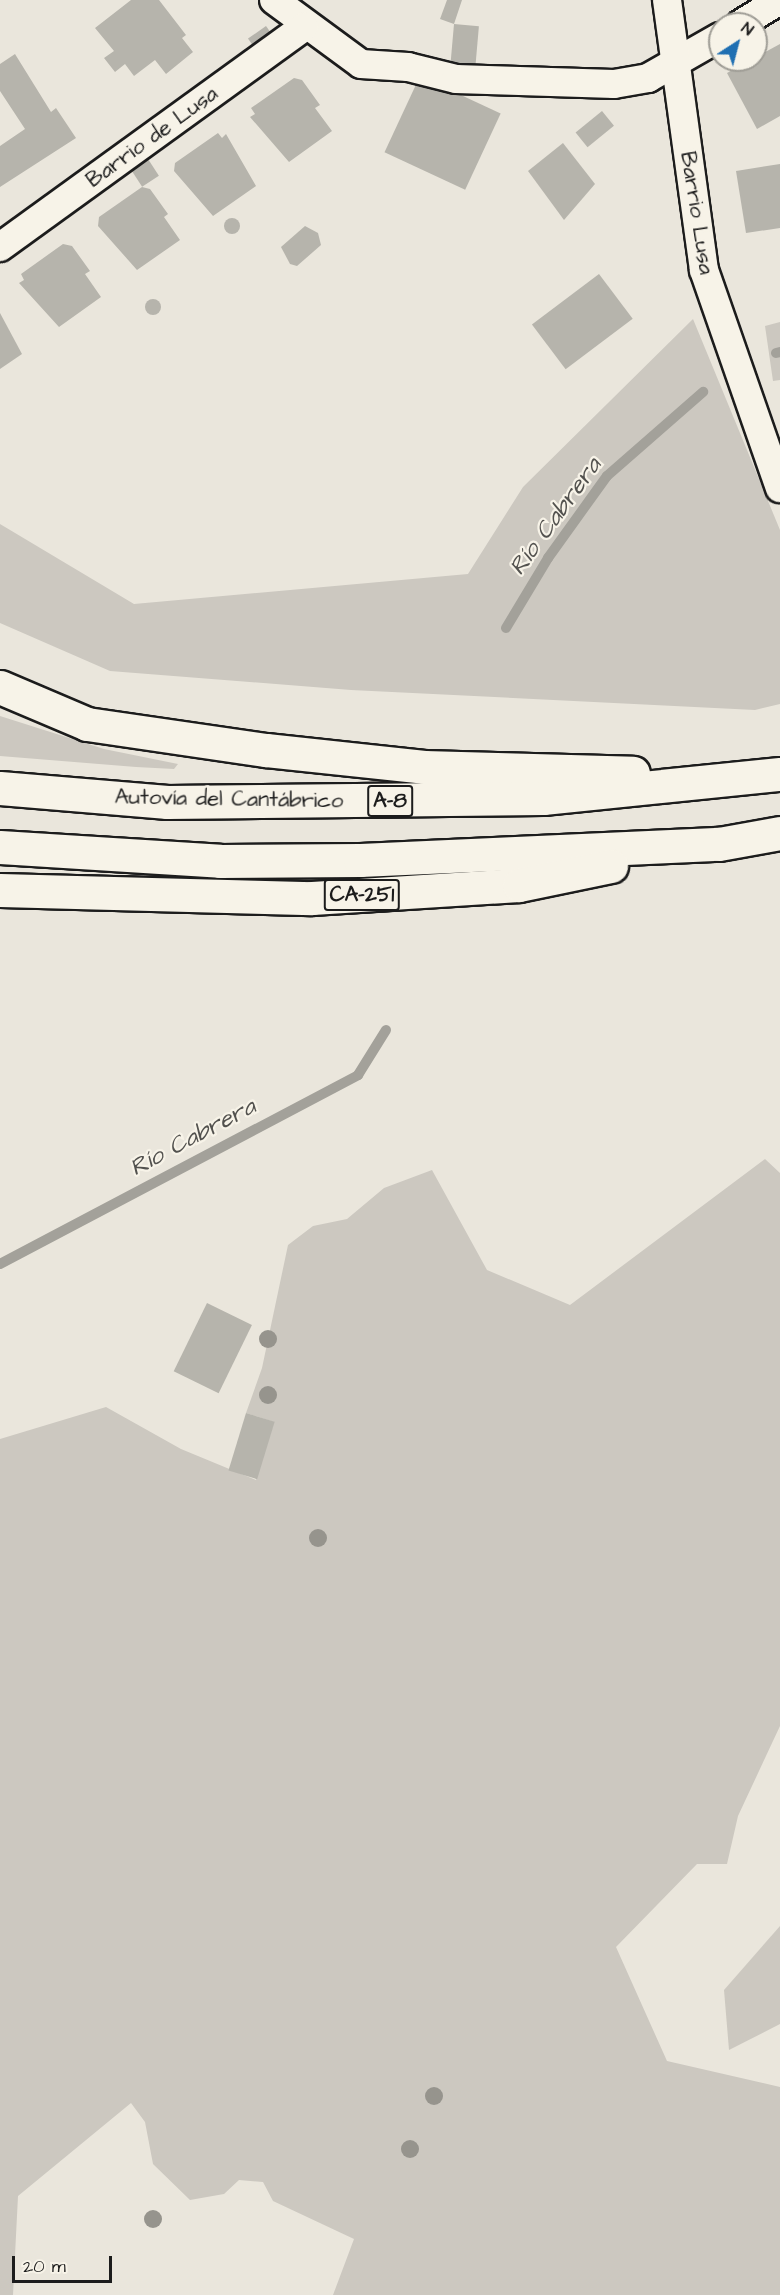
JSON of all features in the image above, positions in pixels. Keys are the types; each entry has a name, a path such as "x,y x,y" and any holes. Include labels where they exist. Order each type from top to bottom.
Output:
{"highway":[{"path":"0,687 87,724 266,750 424,767 580,769 740,781"},
{"name":"Autovía del Cantábrico","path":"0,788 167,802 543,798 740,781 780,774"},
{"path":"0,847 220,861 336,860 719,844 780,833"},
{"name":"CA-251","path":"0,890 312,898 508,886 719,844"}],"street":[{"path":"274,0 304,27 361,64 408,67 456,79 614,84 648,78 708,44"},
{"name":"Barrio Lusa","path":"667,0 704,270 780,488"},
{"path":"760,12 780,0"},
{"name":"Barrio de Lusa","path":"0,247 304,27"}],"shaded area":[{"path":"693,319 780,530 780,704 755,710 351,690 110,671 0,623 0,524 134,604 468,574 523,487"},
{"path":"780,322 780,380 773,381 765,326"},
{"path":"0,716 104,749 178,764 174,769 0,756"},
{"path":"765,1159 780,1173 780,1726 738,1816 727,1864 697,1864 616,1947 667,2061 780,2087 780,2295 333,2295 354,2239 273,2201 263,2182 239,2180 224,2194 190,2200 153,2164 145,2122 131,2103 18,2196 13,2295 0,2295 0,1439 106,1407 181,1449 256,1480 274,1422 246,1413 262,1368 288,1245 313,1226 347,1219 384,1188 432,1170 487,1270 570,1305"},
{"path":"780,1926 780,2024 729,2050 724,1990"}],"building":[{"path":"131,0 159,0 186,35 182,38 193,52 166,74 155,60 134,76 125,64 115,72 104,58 114,51 95,28"},
{"path":"447,0 462,0 454,24 440,19"},
{"path":"454,24 479,26 475,66 451,64"},
{"path":"266,26 273,36 255,48 248,39"},
{"path":"780,44 780,116 757,129 727,73 768,72 768,51"},
{"path":"15,54 51,112 56,108 76,138 0,187 0,146 25,129 0,91 0,64"},
{"path":"420,76 501,114 465,190 385,152"},
{"path":"294,78 302,80 320,105 315,108 332,131 289,162 250,117 255,114 251,108"},
{"path":"602,111 614,126 588,147 576,132"},
{"path":"218,133 222,138 226,134 256,186 213,216 174,171 175,163"},
{"path":"563,143 595,184 564,220 528,171"},
{"path":"148,159 159,176 142,187 131,170"},
{"path":"780,164 780,228 746,233 736,171"},
{"path":"142,187 150,189 168,214 164,217 180,240 137,270 98,226 99,217"},
{"path":"229,218 235,218 240,226 238,232 229,234 224,229 224,223"},
{"path":"305,226 318,233 321,245 297,266 290,264 281,247"},
{"path":"63,244 72,246 90,271 85,274 101,297 59,327 19,283 24,280 21,274"},
{"path":"599,274 633,319 566,369 532,325"},
{"path":"150,299 156,299 161,307 159,313 150,315 145,310 145,304"},
{"path":"0,313 22,354 0,369"},
{"path":"207,1303 252,1325 219,1393 174,1371"},
{"path":"246,1413 275,1422 257,1479 228,1470"}],"waterway":[{"name":"Río Cabrera","path":"776,353 780,352"},
{"name":"Río Cabrera","path":"506,628 548,558 607,476 703,392"},
{"name":"Río Cabrera","path":"0,1264 358,1075 386,1030"}]}
